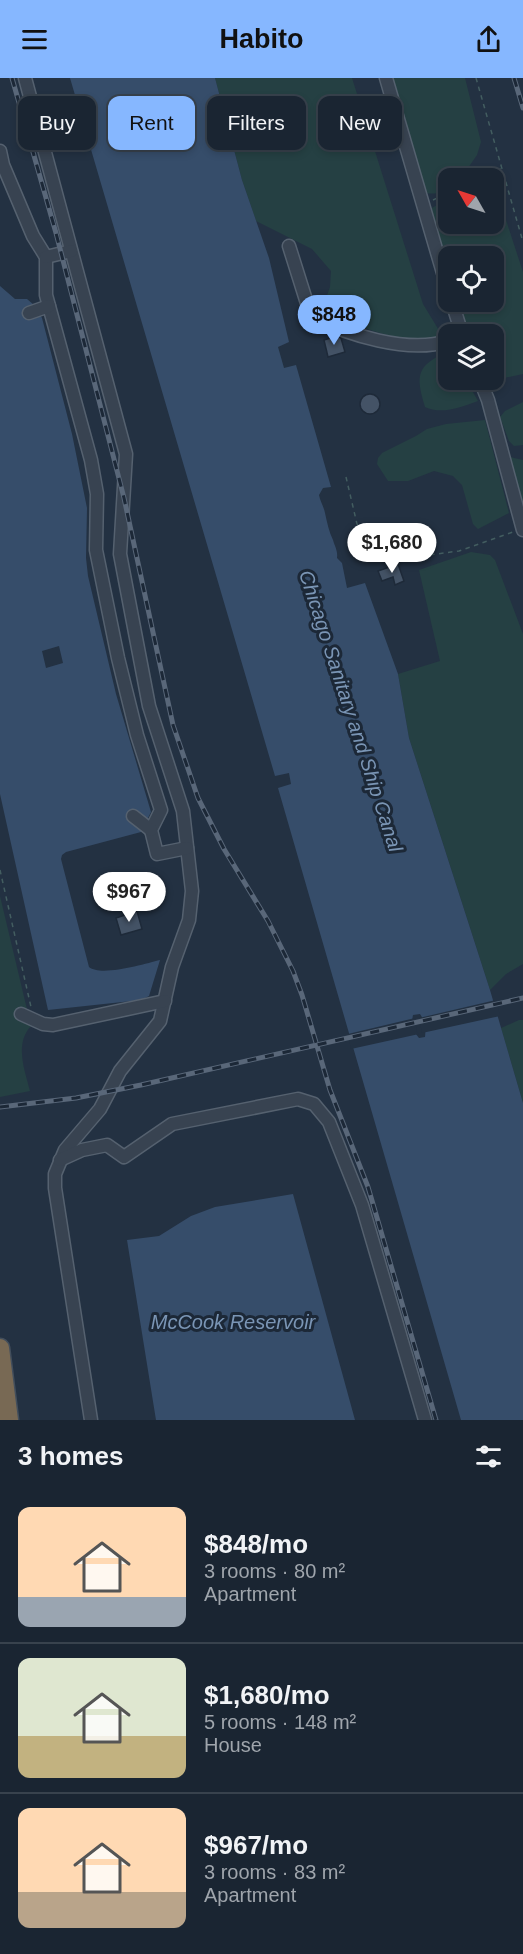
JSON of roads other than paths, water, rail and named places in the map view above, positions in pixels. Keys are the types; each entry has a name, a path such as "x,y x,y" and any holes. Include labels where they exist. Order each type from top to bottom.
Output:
{"highway":[{"path":"0,1348 9,1420"}],"lane":[{"path":"25,78 126,454 120,554 149,706 183,811 192,891 189,920 172,967 160,1021 120,1071 100,1109 65,1150 55,1174 55,1188 92,1420"},
{"path":"386,78 438,256"},
{"path":"0,151 4,176 33,236 46,257 46,295 91,460 97,494 96,550 118,658 137,735 161,810 151,830"},
{"path":"289,246 311,316 335,328 392,342 414,346 438,344"},
{"path":"46,257 71,251"},
{"path":"29,313 50,306"},
{"path":"484,390 523,530"},
{"path":"133,816 151,830 157,854 187,848"},
{"path":"21,1014 43,1024 53,1024 165,1000"},
{"path":"60,1161 82,1150 107,1145 124,1157 172,1124 298,1099 314,1104 329,1122 362,1205 425,1420"}],"water":[{"name":"Chicago Sanitary and Ship Canal","path":"70,78 215,78 220,96 207,96 207,150 234,150 269,258 289,342 278,347 284,368 296,365 331,487 323,488 319,495 337,558 342,563 347,588 365,583 398,674 409,738 490,990 523,1103 523,1420 461,1420 278,788 291,784 289,773 275,776 91,150 96,150 96,96 75,96","holes":["420,1014 425,1025 425,1037 419,1038 412,1025 413,1015"]},
{"path":"0,286 15,299 27,299 42,318 72,434 87,508 88,576 116,694 151,812 141,832 66,852 61,859 89,967 103,971 134,967 160,960 149,996 141,1000 48,1010 0,794","holes":["59,646 63,663 46,668 42,651"]},
{"name":"McCook Reservoir","path":"293,1194 355,1420 156,1420 127,1240 159,1236 191,1216 215,1207"}],"railway":[{"path":"12,78 56,233 124,498 173,725 198,798 224,849 268,921 293,971 330,1090 368,1187 436,1420"},
{"path":"514,78 523,108"},
{"path":"0,1107 76,1098 141,1085 523,998"}]}
